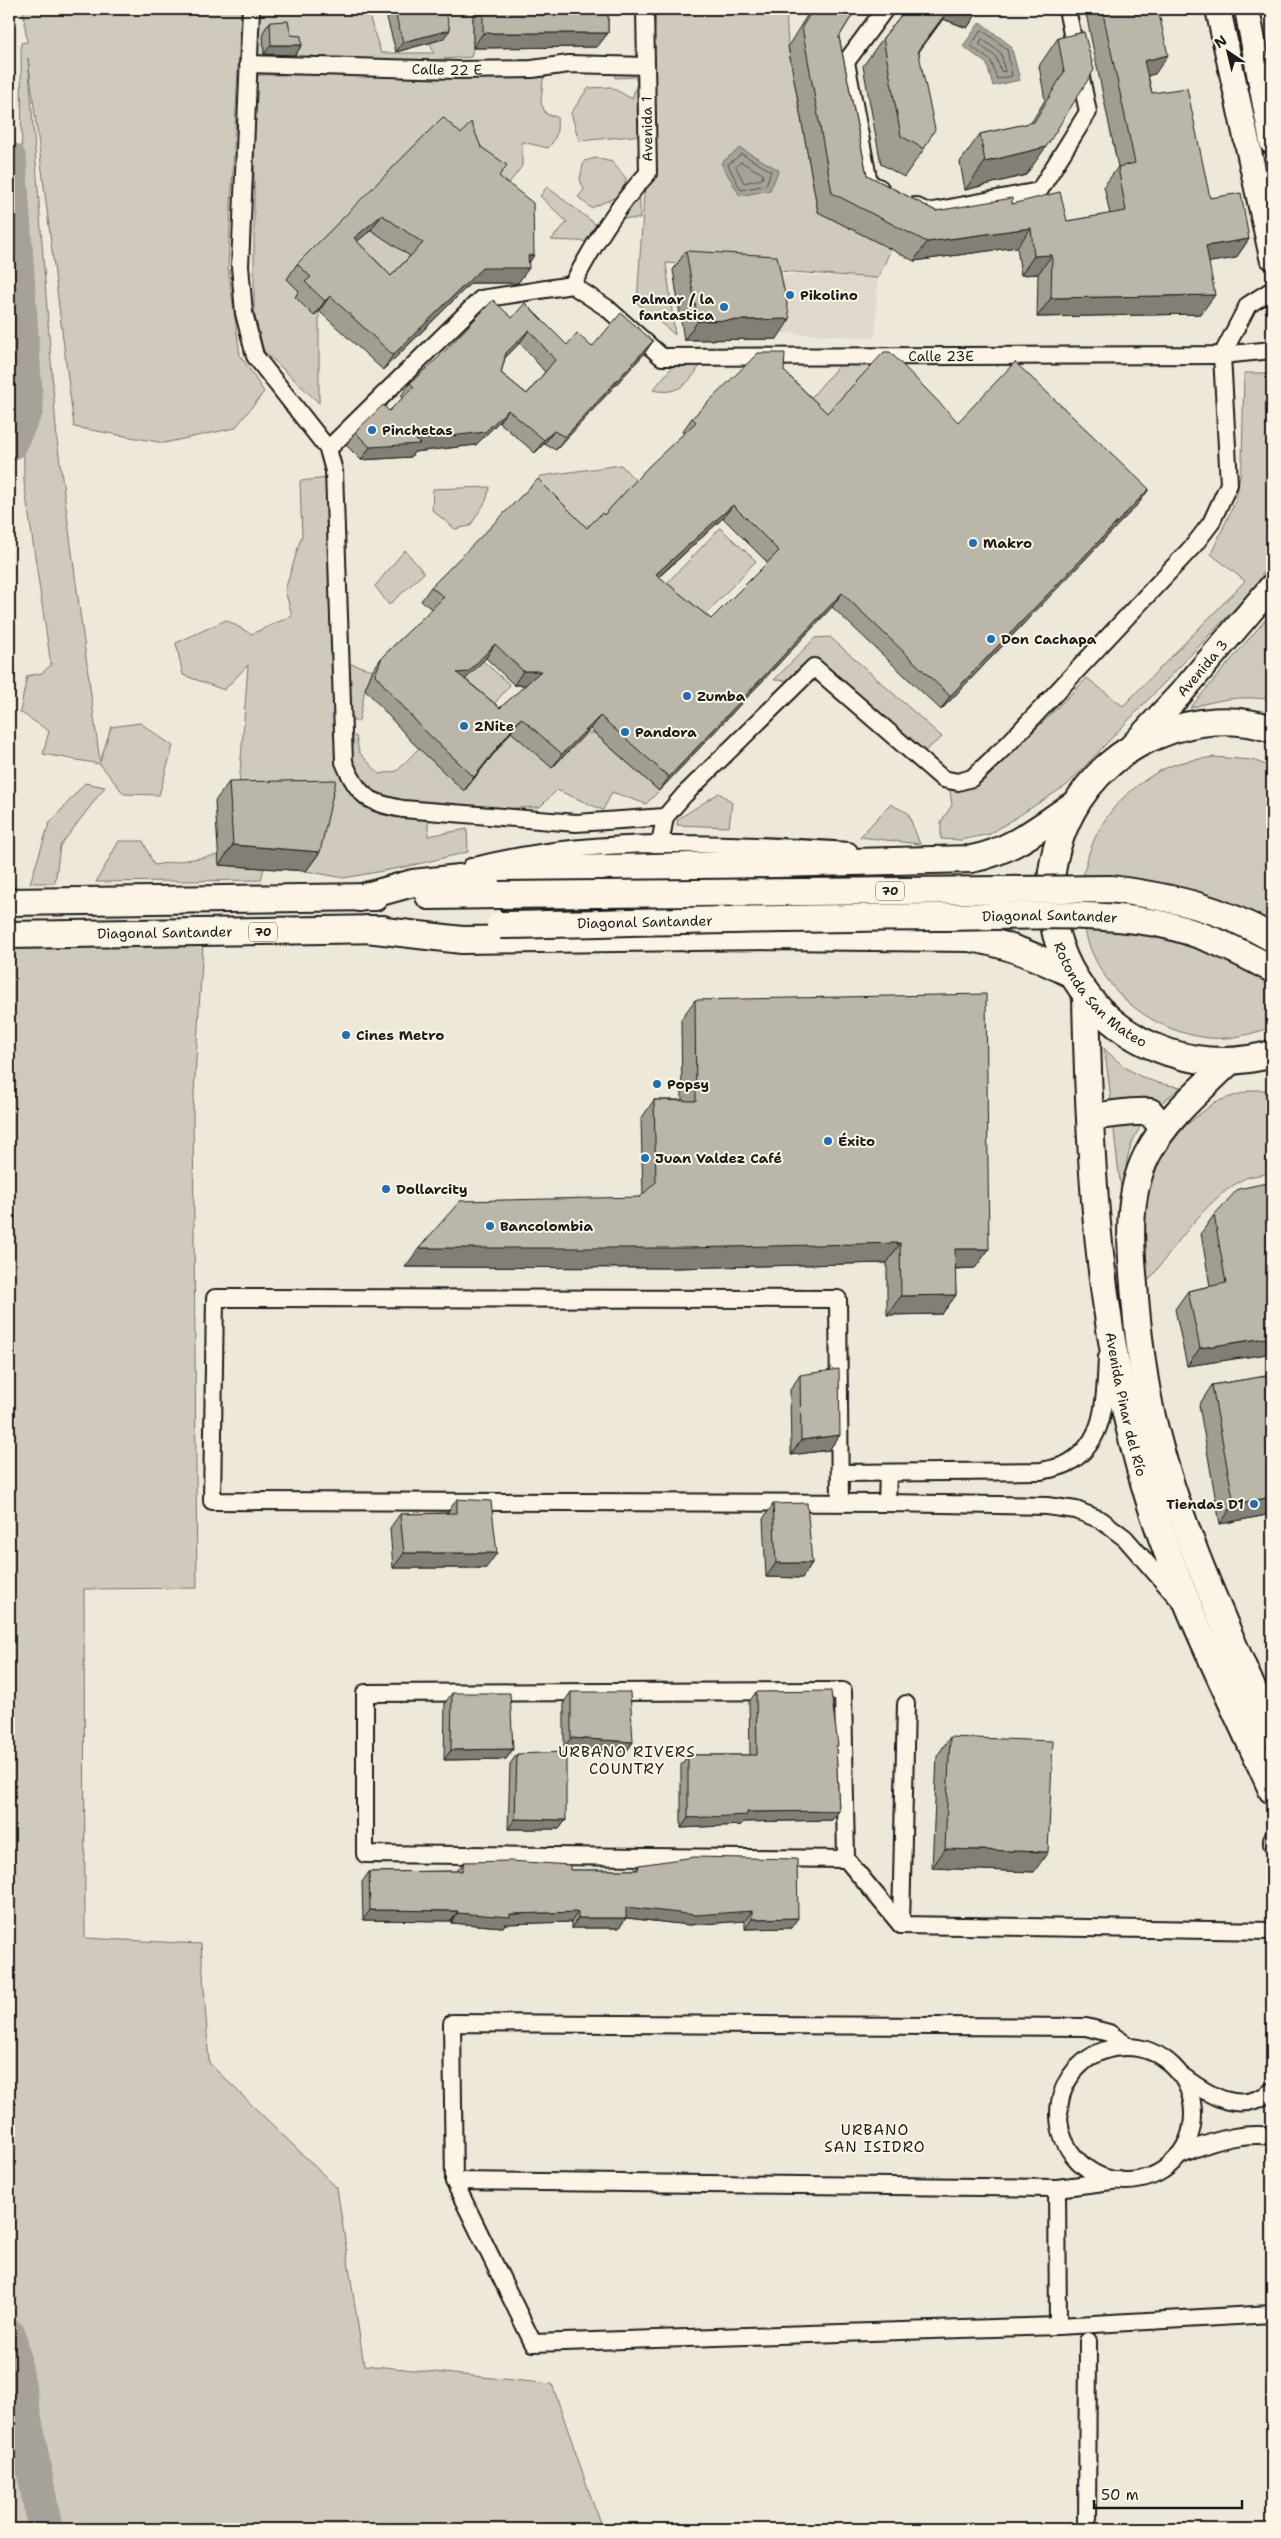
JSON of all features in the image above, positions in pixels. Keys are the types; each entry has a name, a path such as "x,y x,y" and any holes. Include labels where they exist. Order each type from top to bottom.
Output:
{"main road":[{"path":"1218,9 1272,257"},
{"path":"1247,9 1272,142"},
{"name":"Avenida 3","path":"1130,749 1182,692 1272,586"},
{"name":"Rotonda San Mateo","path":"1257,1060 1196,1060 1149,1046 1108,1019 1079,984 1064,958 1054,924 1051,888 1056,853 1064,828 1076,803 1098,775 1130,749 1167,731 1207,722 1248,723 1272,729"},
{"path":"360,898 413,882 507,872 971,859 994,854 1020,840 1076,803"},
{"name":"Diagonal Santander","path":"9,902 360,898 499,894 1110,889 1167,896 1205,907 1253,927 1272,938"},
{"name":"Diagonal Santander","path":"9,935 855,918 1109,918 1156,923 1198,934 1234,948 1272,969"},
{"path":"367,929 462,940 765,936 969,938 987,940 1016,948 1079,984"},
{"name":"Avenida Pinar del Río","path":"1079,984 1090,1116 1092,1174 1109,1323 1121,1389 1148,1497 1168,1554 1194,1618 1272,1790"},
{"name":"Avenida Pinar del Río","path":"1257,1060 1163,1128 1146,1156 1132,1204 1135,1300 1150,1408 1168,1475 1190,1542 1272,1734"},
{"path":"1090,1116 1114,1116 1139,1111 1150,1112 1163,1128"}],"street":[{"path":"251,9 240,266 244,313 255,356 328,450 334,470 339,661 344,762 360,791 377,804 435,812 576,823 665,817"},
{"name":"Avenida 1","path":"572,285 604,228 623,200 648,173 645,9"},
{"path":"885,9 846,62 869,183 928,212 1039,191 1088,112 1067,9"},
{"name":"Calle 22 E","path":"248,64 456,70 532,69 569,64 646,66"},
{"path":"328,450 481,299 572,285"},
{"name":"Calle 23E","path":"572,285 607,308 662,357 1222,355 1272,350"},
{"path":"660,844 665,817 684,795 814,667 943,779 958,782 972,778 1052,697 1194,545 1211,523 1229,484 1222,355 1248,305 1272,290"},
{"path":"413,882 525,854 595,846 660,844 854,851 910,862"},
{"path":"840,1503 838,1299 215,1298 212,1501 840,1503 887,1503 1047,1506 1076,1510 1101,1520 1126,1538 1194,1618"},
{"path":"840,1473 1041,1471 1070,1463 1091,1445 1102,1422 1109,1323"},
{"path":"887,1503 888,1473"},
{"path":"846,1859 365,1854 365,1693 843,1691 846,1859 901,1925 1272,1931"},
{"path":"901,1925 906,1704"},
{"path":"1130,2047 1110,2033 1086,2027 452,2023 454,2181 533,2343 1058,2326 1272,2314"},
{"path":"1119,2180 1099,2175 1082,2164 1068,2148 1061,2129 1059,2109 1064,2088 1075,2070 1091,2057 1110,2049 1130,2047 1150,2051 1167,2060 1181,2075 1209,2095 1226,2101 1243,2103 1264,2097 1272,2091"},
{"path":"1179,2155 1190,2136 1193,2115 1190,2094 1181,2075"},
{"path":"454,2181 1057,2188 1119,2180 1138,2180 1157,2173 1179,2155 1209,2142 1232,2136 1272,2136"},
{"path":"1057,2188 1058,2326"},
{"path":"1087,2529 1088,2342"}],"shaded area":[{"path":"23,9 241,9 228,267 240,355 264,392 235,428 164,443 74,427 28,58 57,440 100,762 111,727 140,723 173,746 159,795 124,794 100,764 43,754 49,731 20,712 27,676 42,673 51,665 24,482 21,43 27,42"},
{"path":"260,9 396,9 369,16 381,53 434,53 430,43 438,17 460,9 590,9 473,16 473,48 471,57 400,62 296,61 294,46 264,32 264,59 252,60"},
{"path":"656,9 786,9 788,46 818,212 891,249 878,278 666,263 675,335 637,303"},
{"path":"615,68 642,68 643,135 579,141 571,113 588,88 611,87 632,99 637,82 635,77 615,78"},
{"path":"553,73 543,79 541,103 546,114 557,117 556,134 548,148 522,142 522,166 498,198 381,291 343,253 371,230 471,162 287,279 319,311 319,403 264,351 254,314 254,75"},
{"path":"596,158 612,162 626,178 625,185 640,185 640,219 615,218 614,198 591,208 578,197 584,190 580,179 584,161"},
{"path":"547,187 602,229 599,242 551,240 567,222 540,196"},
{"path":"768,274 878,278 875,337 782,333"},
{"path":"846,357 877,363 817,427 810,399"},
{"path":"702,362 688,382 682,386 670,391 653,390 673,366"},
{"path":"1244,373 1272,373 1272,552 1258,584 1067,785 990,834 961,840 941,839 941,822 952,805 948,778 985,780 1087,678 1123,706 1245,581 1211,554 1236,500 1242,462"},
{"path":"621,465 637,482 602,520 568,533 528,493 541,476"},
{"path":"328,478 341,764 356,792 428,815 428,836 467,829 468,852 405,867 344,878 306,871 322,799 238,801 248,665 224,690 183,675 176,643 226,620 251,634 292,616 285,590 302,535 300,481"},
{"path":"490,487 486,501 470,526 455,529 432,510 433,489"},
{"path":"720,528 756,561 702,618 666,584"},
{"path":"405,550 424,573 389,605 375,586"},
{"path":"1272,612 1272,700 1231,699 1190,708"},
{"path":"830,637 942,737 921,754 827,671 815,682 774,680 815,638"},
{"path":"482,660 510,685 483,717 454,691"},
{"path":"340,661 373,670 365,689 359,721 342,721"},
{"path":"511,732 594,733 659,791 646,804 612,792 603,810 557,790 540,807 446,810 419,809 394,805 375,799 361,790 354,774 344,739 356,736 359,752 379,774 397,771 419,748 464,791"},
{"path":"1214,757 1252,760 1272,767 1272,1027 1241,1036 1225,1038 1209,1038 1178,1031 1150,1018 1126,1000 1106,978 1092,951 1083,923 1081,892 1087,860 1093,842 1106,818 1118,803 1155,773 1181,763"},
{"path":"85,783 105,787 60,846 55,883 30,883 49,824"},
{"path":"719,793 732,802 729,827 677,825 678,819"},
{"path":"890,804 908,813 920,844 860,837"},
{"path":"119,841 143,841 154,865 219,855 220,865 264,868 261,880 96,882"},
{"path":"204,927 193,1110 197,1588 84,1589 85,1938 201,1944 209,2063 337,2188 364,2365 552,2384 602,2529 9,2529 9,938"},
{"path":"1104,1048 1121,1064 1149,1080 1182,1087 1153,1111 1142,1124 1135,1137 1129,1151 1126,1167 1124,1205 1110,1087"},
{"path":"1252,1090 1272,1090 1272,1173 1245,1178 1228,1189 1203,1212 1149,1280 1141,1279 1141,1218 1149,1184 1163,1152 1185,1126 1215,1102"}],"water":[{"path":"980,22 1011,46 1020,80 993,86 987,64 963,46"},
{"path":"740,148 779,170 770,190 740,196 721,163"}],"building":[{"path":"394,9 445,9 450,30 403,42"},
{"path":"483,9 608,9 608,33 483,33"},
{"path":"813,9 856,9 839,37 867,175 936,211 1012,198 1012,204 1060,192 1067,221 1126,211 1118,167 1135,163 1102,9 1158,9 1168,55 1144,61 1152,93 1187,88 1210,198 1241,193 1249,239 1206,246 1215,295 1051,298 1052,255 1034,256 1031,228 927,242 832,193 802,27"},
{"path":"906,9 949,9 918,50 935,129 924,149 901,136 883,38"},
{"path":"288,21 291,35 301,36 302,45 271,45 270,22"},
{"path":"1084,32 1094,70 1046,147 985,162 980,134 1034,122 1064,72 1058,38"},
{"path":"443,117 461,134 471,122 481,147 507,165 499,176 533,203 534,255 528,256 529,268 482,268 393,355 330,296 325,301 305,282 311,277 297,264","holes":["382,215 423,243 391,276 354,238"]},
{"path":"686,251 777,256 790,319 698,321"},
{"path":"493,300 512,318 525,303 567,345 577,333 592,347 621,313 653,341 565,437 554,431 544,440 508,410 485,432 416,440 420,444 370,447 355,432 383,405 389,411 414,387 410,383 439,357","holes":["529,330 555,360 527,394 501,373 506,353"]},
{"path":"884,352 890,352 958,422 1015,362 1149,489 950,696 842,593 669,777 600,716 562,754 521,718 474,777 422,728 375,675 382,657 444,597 431,587 538,479 587,528 602,513 604,515 649,466 696,422 692,418 758,353 785,353 784,371 827,413","holes":["733,505 779,551 711,619 656,574","495,644 523,671 541,671 500,708 457,673 468,672"]},
{"path":"336,780 320,852 233,845 229,782"},
{"name":"Éxito","path":"986,994 989,1249 955,1249 956,1295 901,1296 900,1243 688,1248 419,1248 460,1201 640,1197 656,1182 654,1100 696,1101 695,1000"},
{"path":"1272,1182 1272,1337 1200,1348 1188,1291 1226,1283 1214,1215 1238,1189"},
{"path":"839,1369 840,1435 801,1440 800,1375"},
{"path":"1272,1375 1272,1497 1234,1504 1212,1385"},
{"path":"457,1499 491,1501 497,1553 404,1553 400,1514 457,1513"},
{"path":"807,1503 812,1563 776,1563 773,1504"},
{"path":"831,1691 838,1746 836,1746 839,1811 747,1812 747,1815 688,1818 688,1755 757,1755 756,1692"},
{"path":"571,1692 630,1692 633,1742 571,1738"},
{"path":"452,1693 510,1693 513,1749 451,1750"},
{"path":"950,1737 1053,1741 1048,1852 945,1849"},
{"path":"566,1752 566,1820 515,1819 517,1754"},
{"path":"694,1857 797,1859 798,1918 752,1919 752,1911 696,1915 626,1907 626,1918 578,1918 578,1912 510,1914 510,1917 457,1913 458,1911 370,1910 369,1872 462,1871 464,1862 510,1861 570,1865 570,1870 638,1870 639,1865"}],"waterway":[{"path":"9,159 26,409 9,444"},
{"path":"9,2336 45,2529"}],"place":[{"name":"Pikolino","path":"790,295"},
{"name":"Palmar / la fantastica","path":"724,307"},
{"name":"Pinchetas","path":"372,430"},
{"name":"Makro","path":"973,543"},
{"name":"Don Cachapa","path":"991,639"},
{"name":"Zumba","path":"687,696"},
{"name":"2Nite","path":"464,726"},
{"name":"Pandora","path":"625,732"},
{"name":"Cines Metro","path":"346,1035"},
{"name":"Popsy","path":"657,1084"},
{"name":"Éxito","path":"828,1141"},
{"name":"Juan Valdez Café","path":"645,1158"},
{"name":"Dollarcity","path":"386,1189"},
{"name":"Bancolombia","path":"490,1226"},
{"name":"Tiendas D1","path":"1254,1504"}],"district":[{"name":"URBANO RIVERS COUNTRY","path":"627,1760"},
{"name":"URBANO SAN ISIDRO","path":"875,2138"}]}
